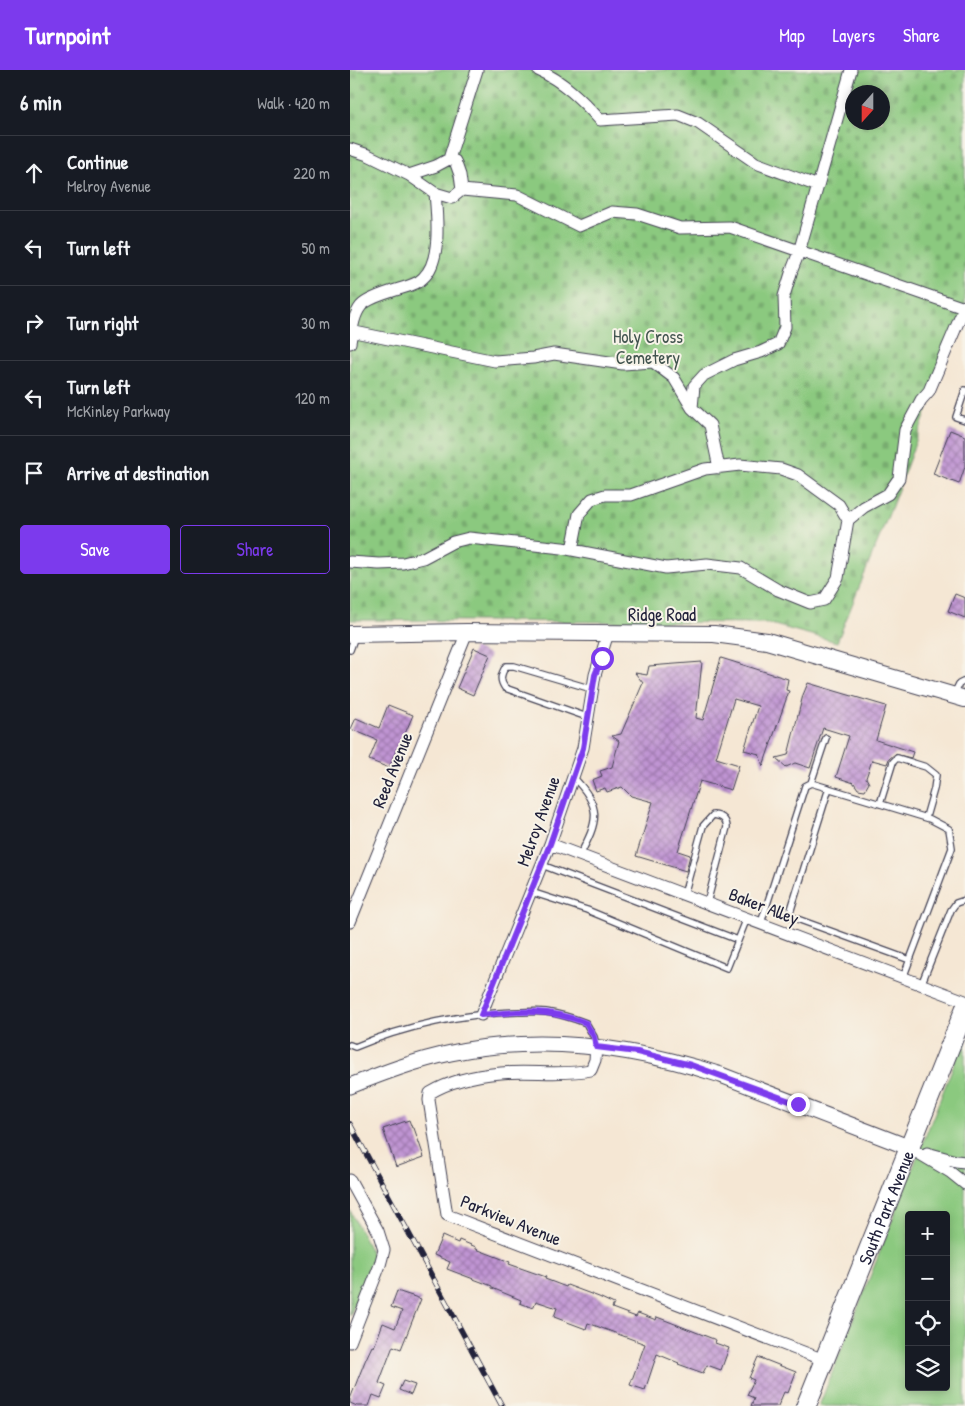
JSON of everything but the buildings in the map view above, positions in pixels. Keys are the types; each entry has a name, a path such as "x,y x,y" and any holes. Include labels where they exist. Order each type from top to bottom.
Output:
{"main road":[{"name":"Ridge Road","path":"353,634 467,632 714,634 767,641 959,697"},
{"name":"South Park Avenue","path":"806,1406 965,1009"}],"street":[{"path":"409,175 436,166 449,158 476,70"},
{"path":"538,70 550,76 582,100 600,120 678,115 698,123 756,163 818,186"},
{"path":"692,408 694,386 704,374 734,360 778,344 785,327 784,296 799,252 851,70"},
{"path":"350,148 409,175 435,193 452,198"},
{"path":"449,158 455,161 460,175 462,190"},
{"path":"437,216 452,198 462,190 517,195 579,226 612,212 637,214 680,228 730,227 965,307 929,390 921,400 905,430 898,478 888,494 864,507 848,520"},
{"path":"435,193 437,216 436,257 423,278 406,287 387,292 361,305 353,323 351,335 495,361 534,358 554,354 623,364 653,362 674,378 692,408 710,425 719,468"},
{"path":"350,562 403,563 423,558 453,542 469,538 572,550 666,568 707,564 741,568 778,590 810,603 824,600 838,578 848,520 840,505 798,475 781,469 740,465 705,470 631,496 605,495 592,499 579,514 572,550"},
{"name":"Reed Avenue","path":"350,922 467,632"},
{"name":"Melroy Avenue","path":"481,1015 550,844 583,748 595,675 608,633"},
{"name":"Baker Alley","path":"550,844 965,1001"},
{"path":"350,1086 428,1058 493,1046 596,1047 637,1052 691,1065 730,1078 908,1148 965,1162"},
{"name":"Parkview Avenue","path":"596,1047 595,1060 590,1070 575,1073 501,1073 440,1087 430,1093 429,1100 447,1215 824,1360"},
{"path":"908,1148 950,1172 965,1184"},
{"path":"350,1180 378,1231 384,1250 350,1342"}],"lane":[{"path":"965,390 956,417 965,420"},
{"path":"350,650 353,634"},
{"path":"588,717 505,688 501,678 506,666 514,666 592,689"},
{"path":"959,697 960,684 965,681"},
{"path":"811,783 826,738"},
{"path":"880,804 893,762 897,758 926,767 936,775 926,817"},
{"path":"573,777 590,797 595,813 595,821 590,836 580,855"},
{"path":"760,924 805,786 811,783 926,817 949,829 952,848 903,978"},
{"path":"829,788 789,916 910,960"},
{"path":"684,895 703,826 713,815 721,816 726,822 727,827 707,903"},
{"path":"541,865 738,940"},
{"path":"530,892 587,910 727,968 747,918"},
{"path":"921,985 951,910 956,903 965,900"},
{"path":"350,1045 354,1047 375,1038 423,1025 481,1015 544,1011 569,1016 586,1023 594,1037 596,1047"}],"green space":[{"name":"Holy Cross Cemetery","path":"350,70 965,70 965,307 892,506 837,642 767,623 350,620"},
{"path":"965,1036 965,1406 819,1406"},
{"path":"350,1210 373,1256 350,1316"}],"railway":[{"path":"350,1124 502,1406"}],"route":[{"path":"602,658 595,675 583,748 550,844 481,1015 544,1011 569,1016 586,1023 594,1037 596,1047 637,1052 691,1065 798,1104"}]}
